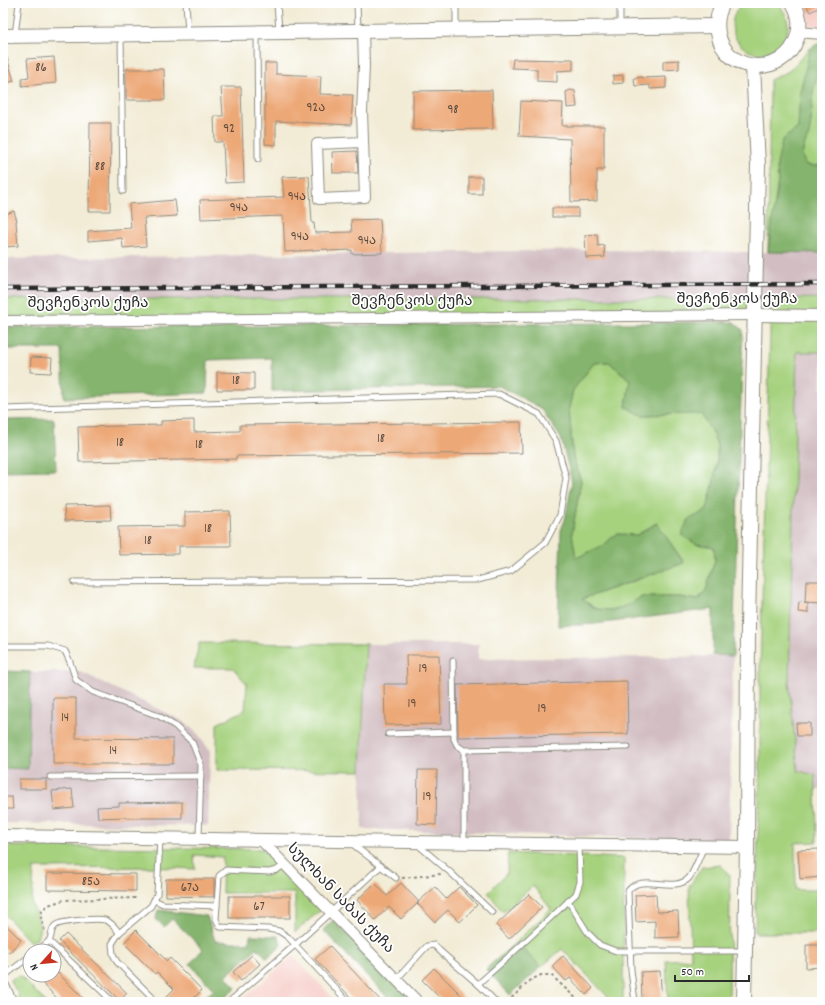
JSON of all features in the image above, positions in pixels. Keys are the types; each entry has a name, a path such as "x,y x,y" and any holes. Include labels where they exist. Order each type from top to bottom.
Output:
{"main road":[{"path":"724,3 718,15 717,26 719,38 724,49 732,57 742,63 753,66 766,66 778,62 788,54 795,44 799,32 799,20 796,8 792,3"},
{"path":"9,36 717,26"},
{"path":"744,1002 747,847 748,624 758,165 753,66"}],"street":[{"path":"360,31 364,66 362,112 365,197 319,199 317,144 363,142"},
{"path":"799,32 822,34"},
{"name":"შევჩენკოს ქუჩა","path":"3,321 755,315 822,316"},
{"path":"3,836 747,847"},
{"name":"სულხან საბას ქუჩა","path":"261,840 418,1002"},
{"path":"3,984 12,1002"}],"lane":[{"path":"9,36 19,3"},
{"path":"186,3 188,33"},
{"path":"278,3 279,32"},
{"path":"357,3 360,31"},
{"path":"456,3 456,30"},
{"path":"620,3 620,27"},
{"path":"257,32 258,159"},
{"path":"121,34 123,191"},
{"path":"3,409 498,394 539,414 556,441 566,478 560,515 545,543 511,571 478,580 74,582"},
{"path":"3,646 48,646 64,651 70,662 76,680 93,692 159,716 175,726 192,742 201,765 199,839"},
{"path":"454,661 454,739 457,745 464,750 628,747"},
{"path":"388,734 454,732"},
{"path":"464,750 464,843"},
{"path":"50,777 201,776"},
{"path":"146,1002 152,997 117,962 113,954 112,944 119,933 151,906 157,894 160,839"},
{"path":"349,841 396,878"},
{"path":"414,842 451,873 492,912"},
{"path":"478,984 576,894 580,882 579,845"},
{"path":"634,1001 631,970 628,891 636,884 640,883 677,884 684,882 690,876 704,847"},
{"path":"285,864 277,870 269,872 226,870 219,876 216,919 220,927 268,929 279,931 288,937 348,1002"},
{"path":"229,1002 295,945 381,866"},
{"path":"154,900 163,904 217,906"},
{"path":"568,901 588,933 600,945 616,951 745,951"},
{"path":"46,943 49,941 55,925 89,919 106,920 114,926 119,933"},
{"path":"49,941 113,1002"},
{"path":"396,980 427,946 434,945 496,1002"},
{"path":"3,956 3,966"},
{"path":"3,977 22,962"}],"path":[{"path":"396,878 451,873"},
{"path":"51,933 44,929 41,918 42,910 48,905 64,900 136,898"},
{"path":"507,1002 531,980 540,975 552,975 580,1002"},
{"path":"596,1002 634,1001"}],"shaded area":[{"path":"802,3 822,3 822,26 810,25 806,10"},
{"path":"592,250 822,253 822,298 3,299 3,259"},
{"path":"797,352 822,352 822,789 816,789 815,775 798,771 789,682"},
{"path":"366,644 479,644 478,659 733,656 729,841 362,829 361,771"},
{"path":"30,672 81,672 183,721 198,734 210,751 208,826 3,823 3,768 28,768"},
{"path":"293,956 337,1002 239,1002"}],"green space":[{"path":"743,3 777,3 783,10 788,21 788,29 784,40 776,48 767,53 757,54 741,46 733,29 733,20 737,9"},
{"path":"822,42 822,71 817,76 813,91 809,135 804,146 802,156 806,165 816,166 822,164 822,253 768,252 778,181 777,165 782,140 798,128 800,92 811,47"},
{"path":"811,47 800,92 798,129 777,165 778,181 768,252 770,80 789,71"},
{"path":"822,71 822,164 816,166 806,165 802,156 804,146 809,135 813,91 817,76"},
{"path":"822,298 822,352 797,352 789,682 798,771 815,775 816,789 817,842 795,843 796,890 817,890 818,929 822,929 822,933 755,933 760,767 760,668 771,299"},
{"path":"3,299 756,299 755,315 3,321"},
{"path":"734,322 743,330 733,656 713,655 713,609 595,624 558,626 561,530 565,520 572,482 561,438 541,408 499,386 272,391 272,358 208,360 207,393 64,398 62,349 3,349 3,327","holes":["609,362 630,380 626,407 642,415 701,414 715,439 717,446 717,464 707,510 688,520 681,535 696,544 714,547 715,560 706,590 698,600 679,597 642,597 623,607 611,610 596,609 582,599 684,563 657,523 637,535 616,534 604,545 576,558 572,533 581,481 573,457 569,408 573,390 594,363"]},
{"path":"609,362 630,380 626,407 642,415 701,413 715,439 717,446 717,464 707,511 688,520 696,544 714,547 715,560 706,590 698,600 679,597 642,597 623,607 611,610 596,609 582,599 684,562 656,523 637,535 616,534 604,545 576,558 572,533 581,481 573,457 569,408 573,390 594,363"},
{"path":"54,419 56,470 3,471 3,420"},
{"path":"199,643 366,644 361,771 217,770 217,724 245,710 247,684 233,668 194,668"},
{"path":"3,671 30,672 28,769 3,768"},
{"path":"3,846 263,849 323,908 295,932 295,893 222,893 223,857 194,855 195,869 153,867 34,868 32,904 38,918 40,928 37,939 30,942 3,913"},
{"path":"508,853 624,858 623,1000 611,1000 562,949 541,967 517,941 551,909 533,886 503,912 488,892 507,873"},
{"path":"721,865 730,876 729,1002 668,1002 666,960 691,959 689,887 702,867"},
{"path":"158,910 207,916 215,941 249,943 250,935 279,936 281,945 267,958 257,948 226,976 236,988 220,1002 198,1002 214,990 190,964 203,949 172,919 164,927 156,919"},
{"path":"333,920 411,1000 410,1002 392,1002 323,930"},
{"path":"517,941 541,967 510,995 486,969"},
{"path":"19,975 22,978 22,983 27,983 46,1002 19,1002 18,994 10,980"}],"building":[{"path":"805,3 822,3 822,6 810,12"},
{"path":"5,51 14,81 3,84 3,52"},
{"path":"54,57 56,83 22,86 22,78 29,77 27,59"},
{"path":"513,59 573,59 573,70 557,71 557,82 537,81 537,69 512,68"},
{"path":"679,60 679,69 663,70 663,61"},
{"path":"265,63 276,63 276,74 321,76 320,94 353,95 351,125 276,121 276,145 265,144"},
{"path":"126,69 164,69 165,100 126,100"},
{"path":"623,75 623,83 613,84 613,76"},
{"path":"666,77 666,88 650,89 650,85 635,86 634,78"},
{"path":"221,87 241,87 244,182 225,183 223,142 215,142 214,116 223,116"},
{"path":"492,90 493,129 413,130 413,91"},
{"path":"570,90 575,91 577,107 567,108 566,92"},
{"path":"521,101 563,103 562,126 604,126 604,170 597,170 597,201 571,202 570,139 519,136"},
{"path":"90,123 111,123 110,211 89,211"},
{"path":"357,151 358,173 333,173 332,152"},
{"path":"309,176 312,223 314,223 315,233 352,232 351,220 380,219 382,253 352,254 352,250 328,251 328,249 285,252 283,216 201,219 200,200 284,197 282,177"},
{"path":"469,177 482,177 482,194 469,194"},
{"path":"175,200 177,216 144,218 146,246 123,248 122,238 88,241 88,231 131,228 129,204"},
{"path":"552,208 578,208 578,217 552,217"},
{"path":"14,211 17,221 18,246 4,247 3,215"},
{"path":"597,234 598,246 604,245 605,257 586,258 585,235"},
{"path":"31,357 52,358 51,373 30,372"},
{"path":"217,372 254,373 254,390 217,390"},
{"path":"194,420 194,432 240,431 240,425 521,422 522,453 236,456 236,459 79,462 78,427 161,425 161,421"},
{"path":"110,505 111,520 65,521 64,506"},
{"path":"230,511 231,546 179,546 179,554 119,555 118,527 185,526 185,512"},
{"path":"806,581 822,581 822,603 805,602"},
{"path":"799,602 808,603 808,613 798,612"},
{"path":"406,655 439,655 441,724 385,725 384,684 407,684"},
{"path":"627,681 628,734 458,737 457,685"},
{"path":"53,698 76,698 76,738 173,739 173,764 53,764"},
{"path":"796,723 810,723 810,736 797,736"},
{"path":"418,770 437,770 436,825 417,824"},
{"path":"19,779 46,779 46,789 19,789"},
{"path":"72,789 74,808 54,810 52,791"},
{"path":"3,797 12,797 13,809 3,809"},
{"path":"182,802 182,818 98,818 97,807 119,806 119,803"},
{"path":"819,849 820,877 800,879 798,850"},
{"path":"47,873 136,874 136,891 47,890"},
{"path":"166,879 214,879 214,897 166,896"},
{"path":"375,883 387,896 401,883 419,902 401,919 389,907 375,920 357,900"},
{"path":"435,887 446,899 459,887 477,905 460,922 448,910 435,922 417,903"},
{"path":"529,894 542,907 509,939 496,925"},
{"path":"656,894 657,912 678,911 679,937 655,938 655,921 636,922 635,895"},
{"path":"229,896 290,896 290,918 229,918"},
{"path":"3,922 21,940 9,953 3,947"},
{"path":"136,930 167,961 170,958 202,990 190,1002 161,1002 174,989 157,972 155,974 124,943"},
{"path":"66,934 127,993 120,1001 59,941"},
{"path":"806,945 822,945 822,967 806,968"},
{"path":"330,946 382,1002 355,1002 315,959"},
{"path":"252,955 260,964 241,981 233,972"},
{"path":"563,956 593,988 586,995 570,978 566,981 552,966"},
{"path":"434,968 468,1002 444,1002 422,980"},
{"path":"660,971 662,1002 642,1002 641,972"},
{"path":"62,977 87,1002 61,1002 42,983 62,983"}],"railway":[{"path":"3,289 822,284"}]}
